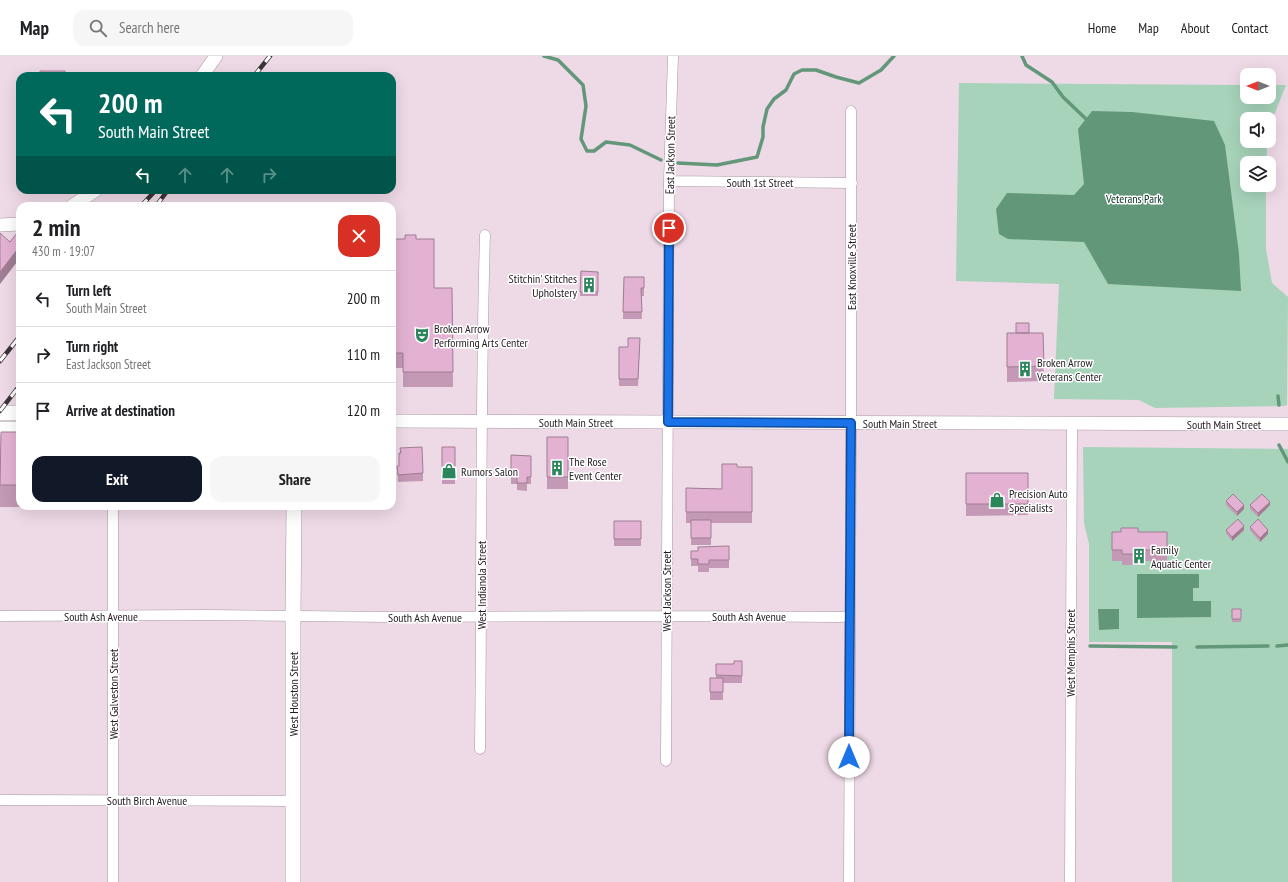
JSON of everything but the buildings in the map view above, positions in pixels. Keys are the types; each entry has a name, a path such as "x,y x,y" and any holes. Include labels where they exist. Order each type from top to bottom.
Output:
{"main road":[{"path":"0,413 16,413"},
{"path":"0,429 16,429"},
{"name":"West Houston Street","path":"293,882 292,616 294,510"}],"street":[{"path":"205,72 216,56"},
{"name":"East Jackson Street","path":"668,422 669,181 673,56"},
{"name":"East Knoxville Street","path":"849,882 851,111"},
{"name":"South 1st Street","path":"669,181 852,183"},
{"path":"78,202 90,194"},
{"path":"0,225 16,224"},
{"name":"West Indianola Street","path":"480,749 482,617 481,421 485,235"},
{"name":"South Main Street","path":"396,421 1288,424"},
{"name":"West Jackson Street","path":"666,761 668,422"},
{"name":"West Memphis Street","path":"1070,882 1072,424"},
{"name":"West Galveston Street","path":"113,510 113,882"},
{"name":"South Ash Avenue","path":"0,616 850,616"},
{"name":"South Birch Avenue","path":"0,800 293,801"}],"green space":[{"name":"Veterans Park","path":"959,83 1240,85 1240,104 1276,104 1276,85 1286,85 1275,112 1240,112 1240,148 1267,148 1267,156 1240,156 1240,192 1266,192 1266,249 1272,283 1288,297 1287,405 1155,408 1139,400 1054,399 1059,284 956,281"},
{"path":"1083,447 1288,449 1288,882 1172,882 1172,642 1089,642 1089,544 1084,523"}],"shaded area":[{"path":"1092,111 1132,112 1214,121 1225,145 1239,254 1241,291 1108,284 1084,242 1008,239 999,234 996,209 1007,193 1074,195 1084,184 1078,129"},
{"path":"1137,574 1199,574 1199,588 1193,588 1193,601 1211,601 1211,617 1137,618"},
{"path":"1098,609 1119,609 1119,629 1099,630"}],"waterway":[{"path":"544,56 558,60 583,85 586,106 581,139 587,151 594,151 606,142 630,145 661,160"},
{"path":"678,163 717,165 757,157 763,137 763,127 767,109 774,99 786,90 794,74 802,70 816,70 859,83 881,70 894,56"},
{"path":"1022,56 1026,65 1052,82 1063,97 1086,119"},
{"path":"1278,396 1279,405"},
{"path":"1279,445 1288,462"},
{"path":"1277,646 1288,645"},
{"path":"1090,646 1176,647"},
{"path":"1197,647 1268,646"}],"railway":[{"path":"257,72 270,56"},
{"path":"145,202 152,194"},
{"path":"159,202 165,194"},
{"path":"0,361 16,341"},
{"path":"0,411 16,390"}],"place":[{"name":"Stitchin' Stitches Upholstery","path":"589,285"},
{"name":"Broken Arrow Performing Arts Center","path":"422,335"},
{"name":"Broken Arrow Veterans Center","path":"1025,369"},
{"name":"The Rose Event Center","path":"557,468"},
{"name":"Rumors Salon","path":"449,471"},
{"name":"Precision Auto Specialists","path":"997,500"},
{"name":"Family Aquatic Center","path":"1139,556"}],"route":[{"path":"669,228 668,422 851,423 849,757"}]}
